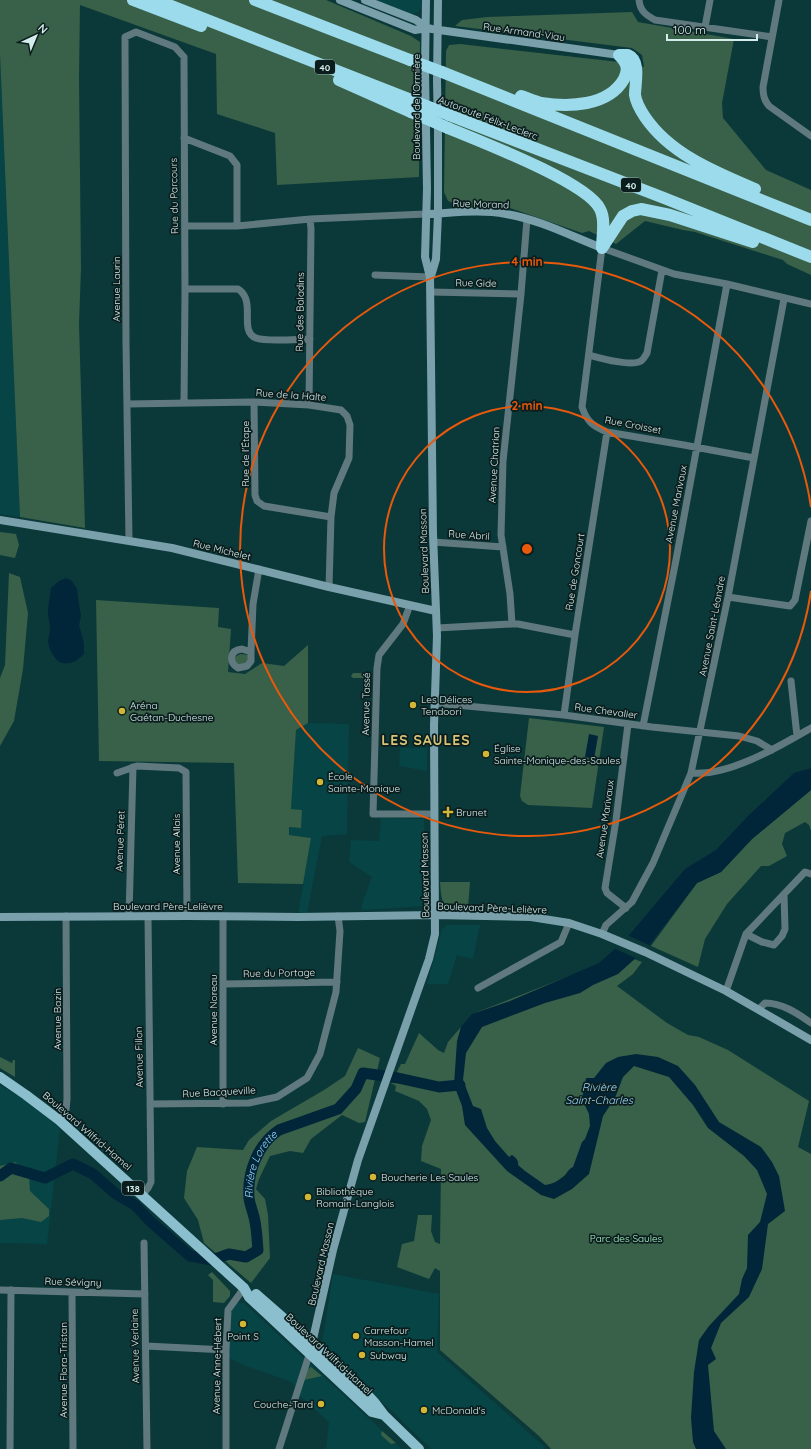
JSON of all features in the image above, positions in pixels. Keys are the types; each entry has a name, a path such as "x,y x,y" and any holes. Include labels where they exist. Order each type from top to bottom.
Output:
{"highway":[{"path":"133,0 413,107 448,128 550,173 573,185 592,198 600,208 603,218 602,248"},
{"name":"Autoroute Félix-Leclerc","path":"156,0 237,31 413,107 449,116 664,198 811,258"},
{"path":"255,0 442,72 811,220"},
{"path":"237,31 316,70"},
{"path":"442,72 457,75 541,102 562,105 579,104 595,101 606,96 616,89 622,82 628,70 626,62 619,55"},
{"path":"619,55 628,56 634,60 637,67 636,97 642,112 652,128 668,143 685,156 715,171 811,214"},
{"path":"602,248 623,216 632,211 641,209 670,215 742,238 811,263"}],"main road":[{"name":"Rue Armand-Viau","path":"340,0 415,30 427,28 619,55"},
{"name":"Rue Armand-Viau","path":"365,0 416,20 427,28"},
{"name":"Boulevard de l'Ormière","path":"426,0 426,214"},
{"name":"Boulevard de l'Ormière","path":"438,0 438,214"},
{"name":"Rue Morand","path":"426,214 482,212 505,213 527,219 602,248"},
{"name":"Boulevard Masson","path":"311,1347 333,1250 354,1175 429,959 435,934 434,703 437,628 433,542 431,292 430,277 425,257 426,214"},
{"name":"Boulevard Masson","path":"430,277 436,258 438,214"},
{"name":"Rue Michelet","path":"0,520 129,540 194,552 329,587 436,611"},
{"name":"Boulevard Père-Lelièvre","path":"0,917 223,916 299,918 436,915 531,917 569,923 602,934 645,952 726,991 811,1040"},
{"name":"Boulevard Wilfrid-Hamel","path":"0,1077 59,1120 244,1288 249,1297 311,1347 372,1412 384,1415 419,1449"}],"street":[{"path":"639,0 643,13 655,20 772,37"},
{"path":"705,27 710,0"},
{"path":"779,0 763,87 765,101 769,106 811,136"},
{"name":"Rue du Parcours","path":"125,37 136,32 175,47 184,57 184,403"},
{"name":"Avenue Laurin","path":"125,37 129,540"},
{"path":"184,138 230,156 234,160 237,165 237,226"},
{"name":"Rue Morand","path":"185,226 237,226 310,219 426,214"},
{"name":"Rue des Baladins","path":"309,405 310,219"},
{"name":"Avenue Chatrian","path":"512,624 510,594 501,535 503,461 521,294 527,219"},
{"name":"Rue Morand","path":"602,248 674,274 727,284 811,304"},
{"name":"Rue Croisset","path":"602,248 582,407 585,417 595,427 607,432 754,458"},
{"path":"589,355 630,363 637,362 644,358 647,353 662,270"},
{"path":"375,276 430,277"},
{"name":"Avenue Marivaux","path":"643,726 727,284"},
{"path":"185,289 238,289 243,292 247,298 248,327 249,332 253,336 262,339 310,339"},
{"name":"Rue Gide","path":"431,292 521,294"},
{"name":"Avenue Saint-Léandre","path":"602,934 606,925 632,902 652,863 692,773 728,597 784,298"},
{"name":"Rue de la Halte","path":"127,404 254,402 309,405 341,410 347,416 350,425 349,458 334,492 331,518 329,587"},
{"name":"Rue de l'Étape","path":"254,402 255,495 257,501 264,506 331,518"},
{"name":"Rue de Goncourt","path":"564,715 607,432"},
{"path":"728,597 790,606 795,600 811,521"},
{"name":"Rue Abril","path":"433,542 503,548"},
{"path":"251,652 253,604 259,569"},
{"name":"Avenue Tassé","path":"410,605 403,624 379,655 377,668 373,814 434,814"},
{"path":"437,628 518,624 575,635"},
{"path":"792,681 797,736"},
{"name":"Rue Chevalier","path":"434,703 564,715 643,726 739,736 756,741 772,750"},
{"name":"Avenue Marivaux","path":"626,908 607,893 605,888 616,820 628,724"},
{"path":"692,773 702,774 744,762 772,750 811,728"},
{"name":"Avenue Allais","path":"133,767 158,766 179,768 186,772 187,916"},
{"path":"117,774 133,767"},
{"name":"Avenue Péret","path":"129,916 133,767"},
{"path":"726,991 746,934 805,872 811,874"},
{"path":"746,934 774,946 782,936 785,929 783,909 784,894"},
{"name":"Avenue Bazin","path":"59,1120 66,1110 67,1100 66,916"},
{"name":"Avenue Fillon","path":"142,1196 151,1182 148,916"},
{"name":"Avenue Noreau","path":"223,916 223,1104"},
{"name":"Rue Bacqueville","path":"150,1104 249,1103 277,1097 307,1078 320,1054 336,992 340,931 338,916"},
{"path":"478,988 561,942 569,923"},
{"name":"Rue du Portage","path":"223,984 337,982"},
{"path":"758,1009 765,1003 780,1005 800,1015 811,1023"},
{"name":"Avenue Verlaine","path":"144,1243 147,1449"},
{"name":"Avenue Anne-Hébert","path":"226,1449 226,1350 228,1310 244,1288"},
{"name":"Rue Sévigny","path":"0,1290 144,1294"},
{"path":"10,1449 11,1290"},
{"name":"Avenue Flora-Tristan","path":"72,1292 73,1449"},
{"path":"146,1346 226,1350"},
{"name":"Boulevard Masson","path":"279,1449 289,1413 311,1347"}],"shaded area":[{"path":"376,0 421,0 421,8 417,13 410,14"},
{"path":"0,54 19,493 20,517 0,514"},
{"name":"École Sainte-Monique","path":"308,723 349,724 347,834 322,836 307,913 298,915 311,838 289,835 296,730"},
{"path":"400,748 427,748 427,771 399,766"},
{"path":"381,818 424,819 428,899 425,906 362,910 362,904 372,877 349,862 351,840 379,841"},
{"path":"447,925 480,925 473,959 457,955 448,984 427,984 442,929"},
{"path":"0,1085 30,1103 60,1128 47,1244 0,1243"},
{"path":"333,1274 439,1294 437,1352 545,1447 543,1449 431,1449 322,1344"},
{"path":"234,1302 244,1303 402,1449 326,1449 329,1422 301,1397 292,1382 246,1366 229,1358 229,1321"}],"green space":[{"path":"0,0 326,0 411,36 420,42 419,177 277,185 275,133 217,114 216,54 80,5 79,77 81,268 79,324 85,528 20,517 0,54"},
{"path":"632,12 638,22 734,39 722,103 723,118 766,170 811,190 811,275 787,264 783,260 695,232 645,221 616,244 589,231 582,233 510,208 460,206 448,201 444,192 446,51 449,45 460,44 619,62 644,67 642,55 632,48 455,26 462,20 487,17"},
{"path":"0,532 16,534 19,545 15,558 0,555"},
{"path":"9,573 20,577 28,613 23,669 14,721 0,746 0,678 5,665"},
{"path":"96,600 219,608 218,627 231,629 228,672 245,674 262,663 284,666 308,645 308,723 296,730 291,809 302,810 301,828 289,827 289,835 311,838 303,884 238,883 234,763 99,761"},
{"path":"240,654 249,655 249,660 243,664 237,664 234,660 235,657"},
{"path":"353,673 367,673 369,676 367,678 353,678 351,676"},
{"path":"529,718 604,727 592,808 528,805 522,801 520,796"},
{"path":"811,790 811,831 809,825 805,822 785,833 782,844 787,856 769,866 761,866 727,904 705,939 698,967 651,946 697,883 721,872 752,839"},
{"path":"440,882 470,882 468,908 445,905 443,902"},
{"name":"Parc des Saules","path":"634,959 642,962 633,974 617,986 667,1023 688,1035 699,1037 728,1050 809,1101 798,1147 811,1154 811,1449 551,1449 539,1436 440,1350 440,1271 435,1268 429,1279 397,1267 402,1244 414,1241 418,1215 432,1215 431,1231 435,1242 440,1244 441,1169 421,1161 422,1146 431,1120 427,1109 419,1101 395,1091 396,1086 391,1083 401,1064 405,1064 419,1033 438,1050 444,1053 448,1042 461,1027 460,1033 475,1013 592,967"},
{"path":"358,1048 380,1058 365,1122 359,1123 342,1115 311,1139 303,1153 290,1151 270,1156 256,1189 265,1199 268,1215 270,1258 251,1283 204,1243 198,1220 184,1198 187,1171 197,1147 243,1150 249,1140 271,1121 345,1076"},
{"path":"0,1057 12,1063 13,1060 15,1060 15,1077 0,1068"},
{"path":"15,1162 29,1174 30,1191 49,1209 49,1216 41,1222 22,1218 0,1220 0,1166"},
{"path":"212,1272 230,1291 230,1296 224,1303 213,1302 213,1280 208,1275"},
{"path":"311,1367 322,1376 304,1380 307,1370"},
{"path":"382,1431 396,1443 391,1444 382,1436"}],"water":[{"path":"66,578 72,581 77,589 81,616 79,625 84,643 84,654 74,662 62,663 56,659 49,647 48,640 50,628 48,613 51,588 59,581"},
{"path":"589,734 598,736 594,759 585,757"},
{"name":"Rivière Saint-Charles","path":"811,768 811,790 752,839 721,872 697,883 648,947 618,974 593,985 580,993 545,1003 482,1027 466,1053 463,1080 473,1106 481,1109 487,1128 495,1141 509,1157 512,1155 517,1160 518,1165 545,1185 559,1180 573,1167 582,1142 585,1139 590,1126 589,1114 582,1099 586,1078 594,1078 606,1063 618,1057 636,1054 658,1057 678,1066 695,1085 719,1122 761,1147 772,1162 779,1176 785,1211 768,1224 762,1269 749,1297 721,1323 711,1348 716,1359 708,1365 714,1431 726,1449 696,1449 693,1442 691,1418 694,1372 699,1340 709,1326 739,1294 742,1279 747,1268 748,1235 760,1222 767,1194 757,1170 744,1156 708,1128 693,1105 669,1077 634,1066 623,1077 615,1098 603,1116 589,1174 572,1189 554,1199 541,1195 507,1171 465,1125 462,1106 454,1085 457,1041 461,1027 472,1014 510,1001 599,963 625,940 685,869 716,850 748,816 794,773"}],"pier":[{"path":"627,935 651,946 638,959 613,948"}],"waterway":[{"name":"Rivière Lorette","path":"0,1176 11,1168 45,1178 73,1164 93,1174 116,1194 135,1205 150,1221 190,1256 212,1260 229,1254 246,1257 258,1250 256,1225 249,1198 252,1169 255,1160 265,1143 279,1130 338,1109 356,1089 363,1073 398,1078 439,1087 460,1085"}],"place":[{"name":"Les Délices Tendoori","path":"413,705"},
{"name":"Aréna Gaétan-Duchesne","path":"122,711"},
{"name":"Église Sainte-Monique-des-Saules","path":"486,754"},
{"name":"École Sainte-Monique","path":"320,782"},
{"name":"Brunet","path":"448,812"},
{"name":"Boucherie Les Saules","path":"373,1177"},
{"name":"Bibliothèque Romain-Langlois","path":"308,1197"},
{"name":"Point S","path":"243,1324"},
{"name":"Carrefour Masson-Hamel","path":"356,1336"},
{"name":"Subway","path":"362,1355"},
{"name":"Couche-Tard","path":"321,1404"},
{"name":"McDonald's","path":"424,1410"}],"district":[{"name":"LES SAULES","path":"426,740"}]}
